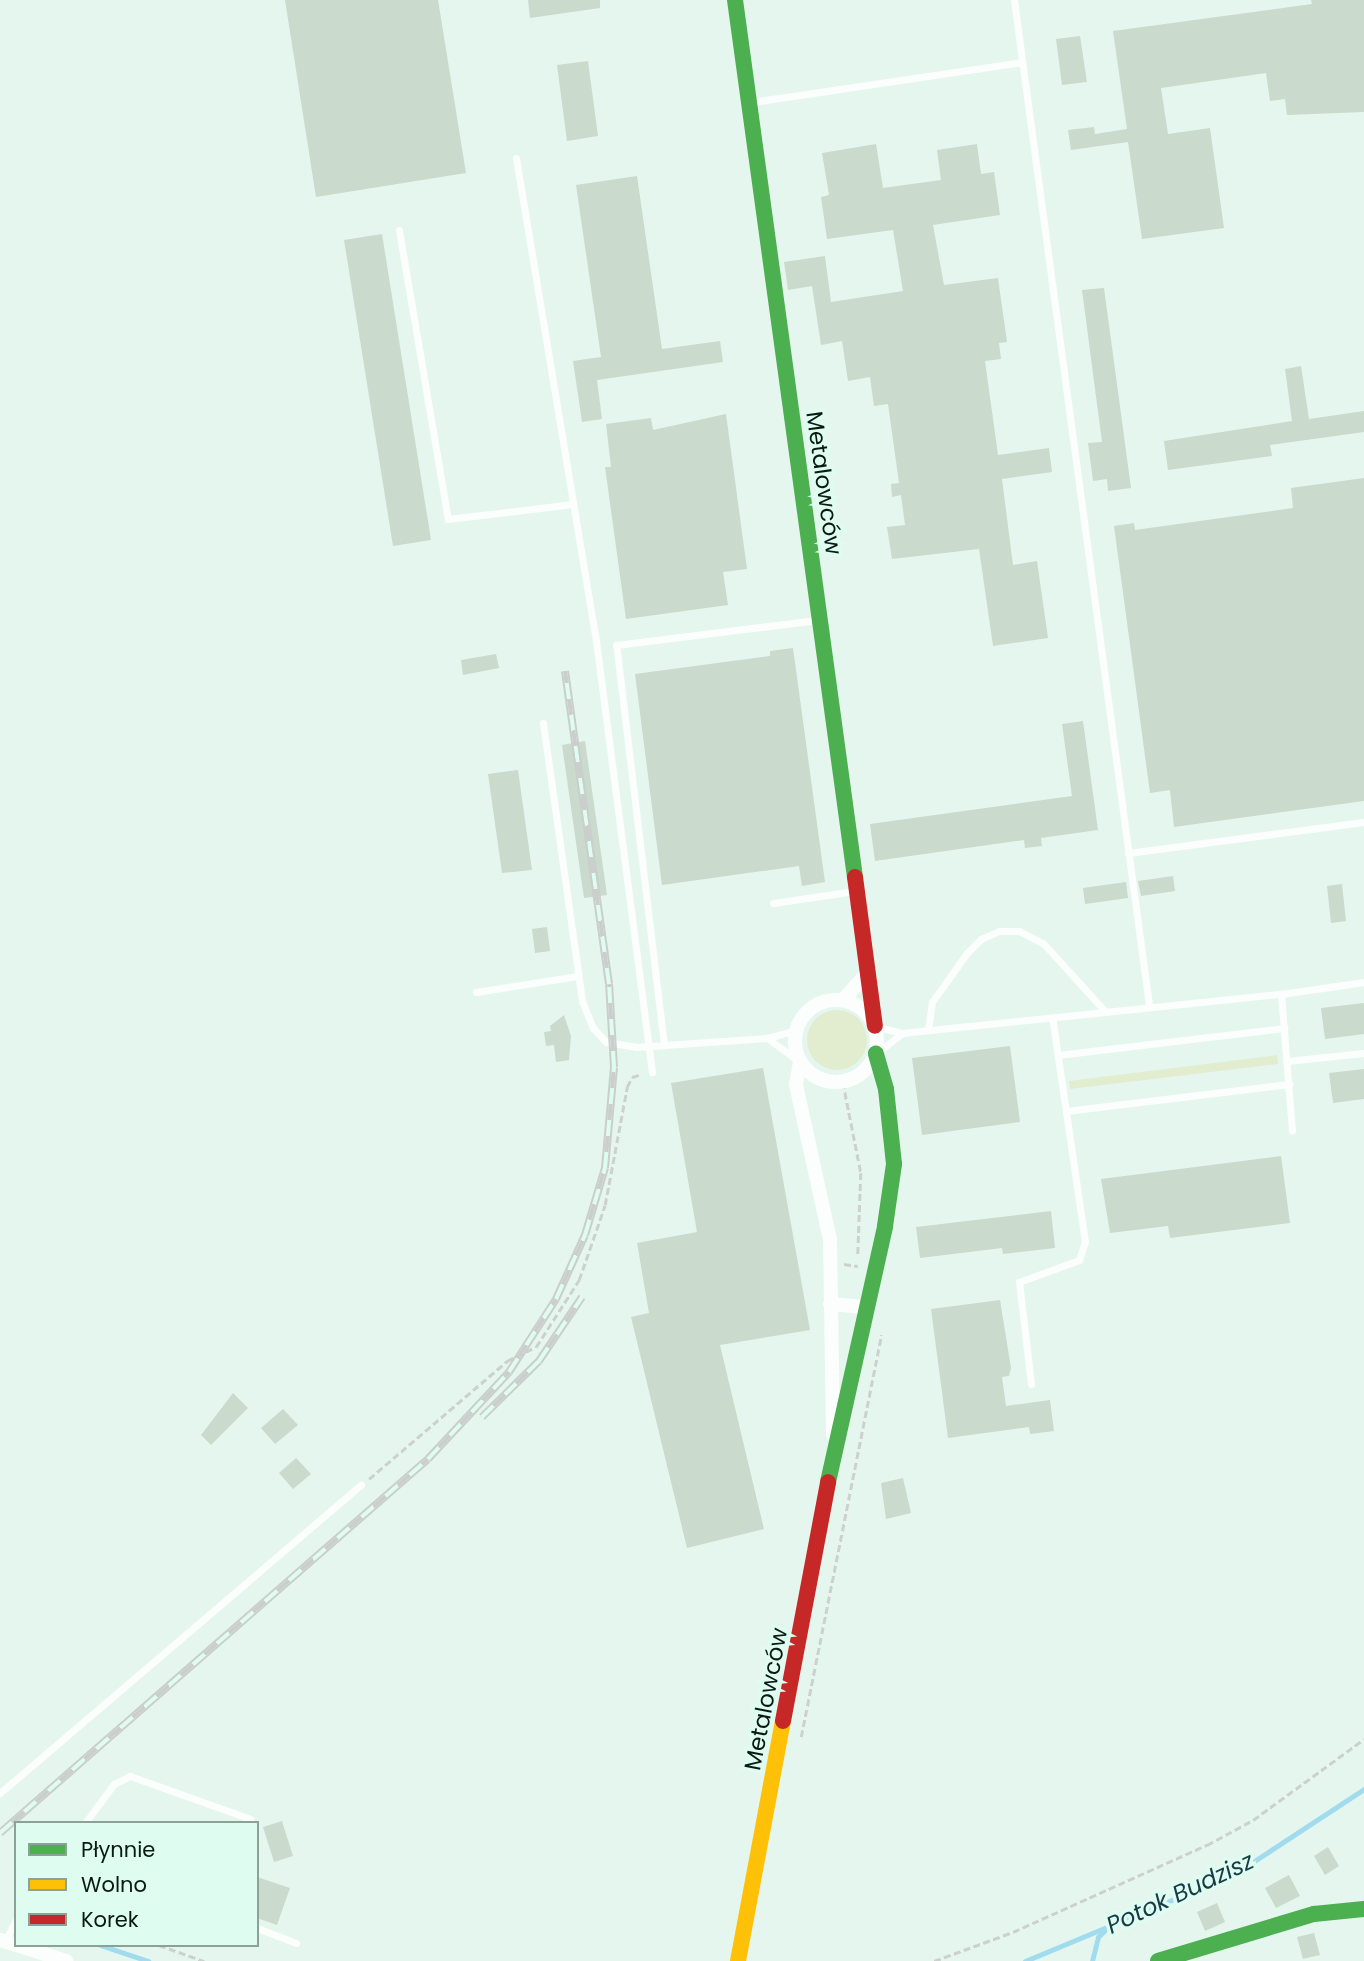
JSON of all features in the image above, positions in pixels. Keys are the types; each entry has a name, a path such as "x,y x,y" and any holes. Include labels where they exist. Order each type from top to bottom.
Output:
{"street":[{"name":"Metalowców","path":"735,0 875,1026 876,1053 886,1089 894,1164 867,1307 835,1446 738,1961"},
{"path":"843,1000 867,973"},
{"path":"796,1030 814,1005 843,1000 858,1005 875,1026"},
{"name":"Metalowców","path":"796,1030 800,1062 796,1085 830,1239 830,1403 835,1446"},
{"path":"800,1062 814,1077 843,1082 860,1075 876,1053"},
{"path":"830,1304 867,1307"},
{"path":"1158,1961 1314,1914 1342,1908 1364,1909"},
{"path":"22,1947 66,1961"}],"lane":[{"path":"1014,0 1149,1004"},
{"path":"749,103 1022,62"},
{"path":"516,158 573,504 651,1046 652,1072"},
{"path":"399,229 448,519 573,504"},
{"path":"664,1045 616,645 819,619"},
{"path":"543,723 578,976 588,1019 606,1042 651,1046 767,1038 796,1030"},
{"path":"1128,853 1364,822"},
{"path":"773,903 856,891"},
{"path":"928,1030 932,1002 967,953 981,939 999,931 1019,931 1043,943 1104,1010"},
{"path":"477,992 578,976"},
{"path":"875,1026 902,1033 1149,1004 1281,994 1364,982"},
{"path":"1281,994 1292,1131"},
{"path":"1031,1384 1018,1282 1079,1261 1085,1242 1052,1017"},
{"path":"1058,1055 1284,1028"},
{"path":"876,1053 902,1033"},
{"path":"767,1038 800,1062"},
{"path":"1287,1060 1364,1053"},
{"path":"1066,1111 1289,1084"},
{"path":"0,1793 361,1485"},
{"path":"86,1821 114,1784 130,1776 251,1819"},
{"path":"9,1943 14,1926"},
{"path":"259,1929 296,1942"}],"path":[{"path":"361,1485 507,1361 536,1347 579,1280 605,1205 627,1087 632,1077 652,1072"},
{"path":"843,1082 861,1173 857,1266 860,1273"},
{"path":"799,1749 883,1325"},
{"path":"934,1961 1013,1932 1207,1845 1253,1820 1364,1739"},
{"path":"165,1947 204,1961"}],"green space":[{"path":"831,1010 843,1010 862,1023 867,1040 865,1052 854,1065 843,1070 831,1070 812,1057 807,1046 807,1034 820,1015"},
{"path":"1277,1055 1278,1064 1070,1089 1069,1081"}],"building":[{"path":"285,0 438,0 466,173 316,197"},
{"path":"528,0 600,0 600,8 530,18"},
{"path":"1311,0 1364,0 1364,112 1287,115 1285,99 1270,101 1266,73 1161,88 1168,134 1210,128 1224,228 1142,239 1128,142 1071,150 1068,130 1094,127 1095,134 1127,129 1113,31 1312,4"},
{"path":"1080,36 1087,82 1062,85 1056,39"},
{"path":"588,61 598,136 567,141 557,65"},
{"path":"876,144 883,188 941,180 937,150 977,144 981,174 994,172 1000,215 933,225 944,285 998,278 1007,342 999,343 1001,359 985,361 998,455 1049,448 1052,472 1002,479 1013,565 1037,561 1048,638 993,646 979,549 892,559 887,527 905,525 901,495 892,497 891,484 899,483 888,404 874,406 870,377 848,381 842,341 821,345 812,286 788,290 784,262 825,256 831,302 903,291 893,230 827,239 821,197 829,195 822,153"},
{"path":"637,176 662,349 720,341 723,362 597,380 602,419 582,422 573,361 601,357 576,185"},
{"path":"382,234 431,540 393,546 344,240"},
{"path":"1104,288 1131,488 1108,491 1107,479 1093,481 1088,443 1102,442 1082,290"},
{"path":"1301,366 1309,419 1364,411 1364,432 1270,445 1272,456 1168,470 1164,441 1292,421 1285,369"},
{"path":"726,414 747,569 723,572 728,605 626,619 605,467 611,467 606,424 651,418 653,430"},
{"path":"1364,478 1364,801 1174,827 1170,790 1150,793 1114,526 1134,523 1135,530 1293,508 1291,488"},
{"path":"793,648 825,882 802,886 799,866 662,885 635,674 770,656 770,651"},
{"path":"496,654 499,668 463,675 461,660"},
{"path":"1083,721 1098,830 1041,838 1042,846 1025,848 1024,840 875,861 870,824 1072,796 1062,724"},
{"path":"585,741 607,895 584,898 562,745"},
{"path":"518,770 532,870 502,873 488,774"},
{"path":"1173,876 1175,891 1141,896 1138,881"},
{"path":"1126,882 1128,898 1085,904 1083,888"},
{"path":"1342,884 1346,921 1331,923 1327,886"},
{"path":"547,927 550,951 535,953 532,929"},
{"path":"1364,1003 1364,1034 1325,1039 1321,1008"},
{"path":"564,1015 571,1036 569,1060 556,1062 554,1045 546,1046 544,1032 551,1031 550,1026"},
{"path":"1010,1046 1020,1122 922,1135 912,1058"},
{"path":"763,1068 810,1330 720,1345 764,1529 687,1548 631,1317 649,1313 637,1243 697,1232 671,1083"},
{"path":"1364,1069 1364,1099 1333,1103 1329,1073"},
{"path":"1281,1156 1290,1223 1170,1238 1168,1226 1110,1233 1101,1179"},
{"path":"1051,1211 1055,1248 1003,1254 1002,1248 920,1258 916,1227"},
{"path":"1000,1300 1011,1368 1009,1376 1002,1377 1006,1406 1050,1400 1054,1431 1030,1434 1029,1427 948,1438 931,1309"},
{"path":"233,1393 248,1408 211,1445 201,1435"},
{"path":"283,1409 298,1425 275,1444 261,1428"},
{"path":"296,1458 311,1474 293,1489 279,1473"},
{"path":"903,1478 911,1513 886,1519 881,1483"},
{"path":"282,1821 293,1856 274,1862 263,1827"},
{"path":"1328,1847 1339,1866 1325,1875 1314,1856"},
{"path":"1289,1875 1300,1896 1276,1908 1265,1888"},
{"path":"259,1878 290,1888 277,1925 259,1919"},
{"path":"1217,1903 1225,1922 1205,1931 1197,1912"},
{"path":"1314,1933 1320,1955 1303,1959 1297,1937"}],"waterway":[{"name":"Potok Budzisz","path":"1025,1961 1236,1873 1364,1789"},
{"path":"1092,1961 1098,1937 1107,1928"},
{"name":"Potok Budzisz","path":"106,1947 148,1961"}],"railway":[{"path":"0,1833 428,1459 509,1372 556,1299 585,1235 605,1168 614,1067 609,984 565,671"},
{"path":"482,1417 539,1361 582,1297"}],"traffic: fast":[{"path":"735,0 855,877"},
{"path":"828,1482 885,1226 894,1164 886,1089 876,1053"},
{"path":"1158,1961 1314,1914 1364,1909"}],"traffic: slow":[{"path":"738,1961 783,1721"}],"traffic: jam":[{"path":"855,877 875,1026"},
{"path":"783,1721 828,1482"}]}
